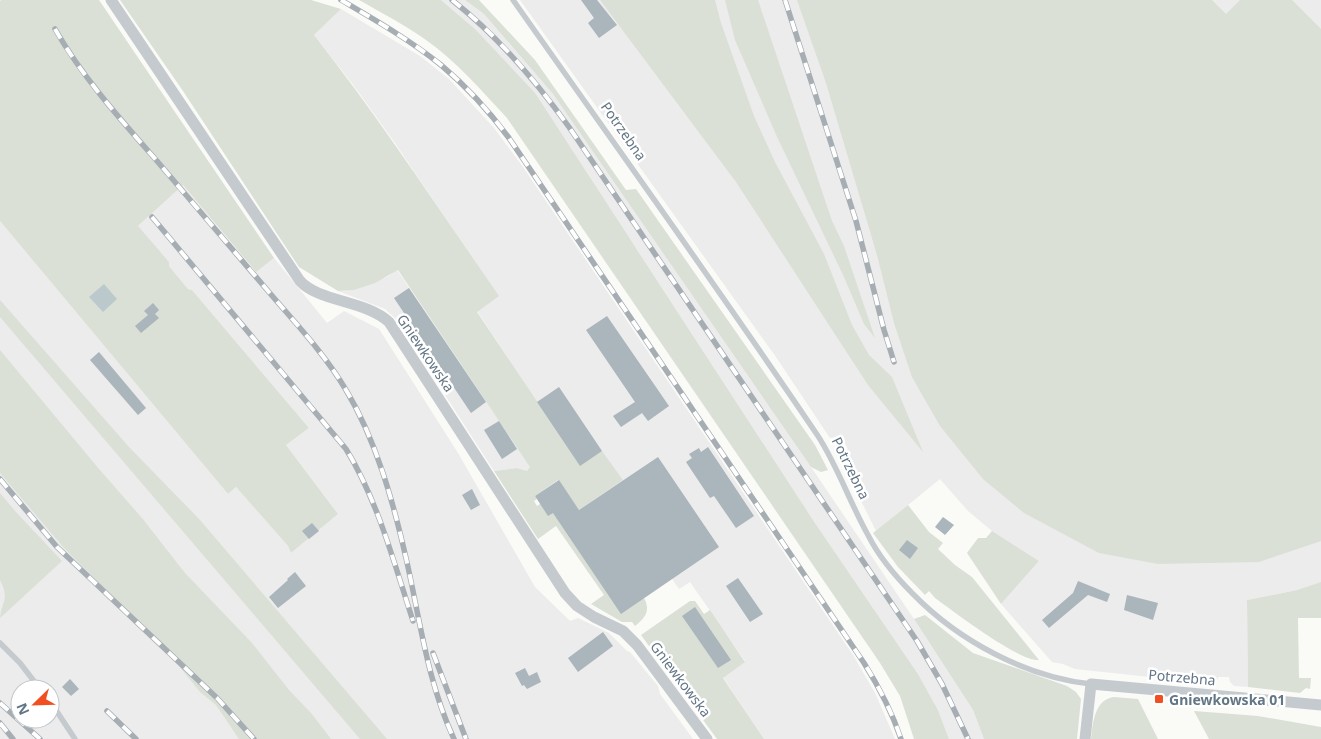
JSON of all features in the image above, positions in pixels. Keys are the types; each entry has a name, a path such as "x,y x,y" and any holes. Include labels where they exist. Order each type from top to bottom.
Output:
{"street":[{"name":"Gniewkowska","path":"111,0 300,280 312,291 360,306 390,322 565,593 577,606 594,617 623,631 632,640 707,739"},
{"name":"Potrzebna","path":"1091,684 1321,705"},
{"path":"1085,739 1091,684"}],"lane":[{"name":"Potrzebna","path":"513,0 632,167 820,438 869,537 896,575 930,611 969,639 1008,660 1028,668 1065,680 1091,684"},
{"path":"0,643 20,663 32,679"},
{"path":"60,714 75,739"}],"shaded area":[{"path":"1,0 99,0 274,258 256,272 183,185 138,226 169,262 169,266 188,289 192,290 309,428 286,445 338,514 291,553 288,546 236,487 228,494 0,221"},
{"path":"120,0 311,0 341,9 314,35 385,131 499,296 477,312 580,465 602,451 623,480 579,510 558,480 535,496 537,499 534,501 537,506 540,504 564,505 644,598 647,607 646,614 635,626 632,622 622,622 591,604 604,595 556,526 538,539 494,471 517,468 527,471 530,467 398,270 375,283 354,290 338,291 299,267 183,91"},
{"path":"359,0 441,0 475,29 535,93 815,523 918,674 938,710 949,739 914,739 900,696 880,663 507,118 437,48 410,29"},
{"path":"441,0 465,0 484,14 553,94 914,619 973,710 984,739 949,739 938,710 918,674 815,523 636,248 475,29"},
{"path":"465,0 479,0 535,60 626,190 636,189 815,445 828,470 821,472 811,467 553,94 484,14"},
{"path":"520,0 1321,0 1321,582 1297,590 1247,600 1248,687 1234,686 1230,682 1229,677 1218,677 1216,684 1075,669 1052,662 1001,604 1039,561 992,531 968,511 940,479 876,531 839,456 848,449 841,436 830,438 776,357"},
{"path":"600,0 715,0 721,23 754,116 775,162 824,254 852,325 869,355 892,377 923,452 868,385 736,182"},
{"path":"725,0 758,0 832,221 844,246 875,338 864,324 844,277 778,139 735,40"},
{"path":"797,0 1212,0 1226,14 1240,0 1292,0 1321,29 1321,541 1259,562 1158,564 1099,553 1024,513 983,479 940,426 912,377 894,323 877,255 826,83"},
{"path":"341,9 420,56 449,79 494,128 523,167 853,655 875,693 895,739 764,739 723,677 745,661 690,582 679,589 610,489 623,480 602,452 580,466 477,311 498,296 395,143 314,35"},
{"path":"183,185 255,272 274,258 327,323 344,311 379,329 458,453 535,587 570,621 578,618 609,633 630,652 658,686 660,694 693,739 0,739 0,221 228,494 236,487 288,546 291,553 338,514 286,445 309,428 192,290 188,289 169,266 169,262 137,227"},
{"path":"397,270 531,467 527,471 517,468 494,471 396,319 385,309 338,291 354,290 389,276"},
{"path":"104,284 117,299 103,312 89,297"},
{"path":"0,300 129,447 200,520 387,739 360,739 0,317"},
{"path":"0,350 142,518 185,573 252,643 331,739 239,739 216,705 200,692 167,651 64,548 0,473"},
{"path":"0,493 62,561 0,618 5,596 0,580"},
{"path":"908,505 929,532 943,543 938,549 955,565 972,577 1039,660 1030,659 1003,645 944,605 929,591 925,595 898,567 873,533"},
{"path":"992,531 1039,561 1001,604 967,553 978,538 986,538"},
{"path":"1321,582 1321,618 1298,618 1299,678 1311,678 1310,689 1306,688 1300,693 1248,687 1247,600 1297,590"},
{"path":"690,601 695,601 704,614 710,610 745,662 723,678 764,739 717,739 641,635"},
{"path":"925,615 973,653 1067,686 1076,692 1081,699 1077,739 984,739 973,710 914,619"},
{"path":"1114,697 1138,699 1158,739 1091,739 1098,707 1107,699"},
{"path":"1194,711 1258,716 1321,727 1321,739 1209,739"}],"building":[{"path":"581,0 597,0 617,25 599,38 588,23 594,18"},
{"path":"409,288 486,402 471,413 394,298"},
{"path":"153,303 159,310 155,314 159,318 141,333 135,326 148,315 144,311"},
{"path":"607,316 669,406 648,421 642,413 621,427 613,416 635,402 586,330"},
{"path":"99,352 146,408 138,415 90,360"},
{"path":"559,387 602,451 580,466 537,402"},
{"path":"499,421 517,449 502,459 484,430"},
{"path":"708,447 754,516 736,528 714,496 710,498 686,462 692,458 689,454 699,448 701,452"},
{"path":"658,457 719,547 621,614 553,513 548,516 535,496 559,480 579,510"},
{"path":"472,489 480,505 471,510 462,495"},
{"path":"943,517 954,525 945,535 935,527"},
{"path":"312,523 319,531 309,539 302,531"},
{"path":"907,540 918,548 910,559 899,550"},
{"path":"295,572 306,586 278,608 269,597"},
{"path":"738,578 763,614 750,622 726,586"},
{"path":"1078,581 1110,594 1107,602 1088,595 1049,628 1042,620 1073,593"},
{"path":"1127,595 1158,603 1153,620 1124,610"},
{"path":"695,607 731,660 718,668 682,616"},
{"path":"603,632 613,646 578,672 568,658"},
{"path":"525,668 529,676 537,672 541,682 527,689 524,685 522,686 515,673"},
{"path":"70,679 79,689 71,696 62,687"}],"railway":[{"path":"341,0 405,39 441,65 477,99 509,138 864,663 885,700 901,739"},
{"path":"452,0 485,28 515,59 569,127 917,641 942,684 968,739"},
{"path":"785,0 856,221 894,362"},
{"path":"55,29 78,65 103,98 312,342 330,365 357,409 375,450 389,493 406,558 425,650 437,695 454,739"},
{"path":"152,217 346,449 376,511 413,621"},
{"path":"0,479 57,547 217,698 254,739"},
{"path":"433,653 466,739"},
{"path":"0,703 40,739"},
{"path":"107,711 136,739"},
{"path":"0,723 13,739"}],"place":[{"name":"Gniewkowska 01","path":"1159,699"}]}
